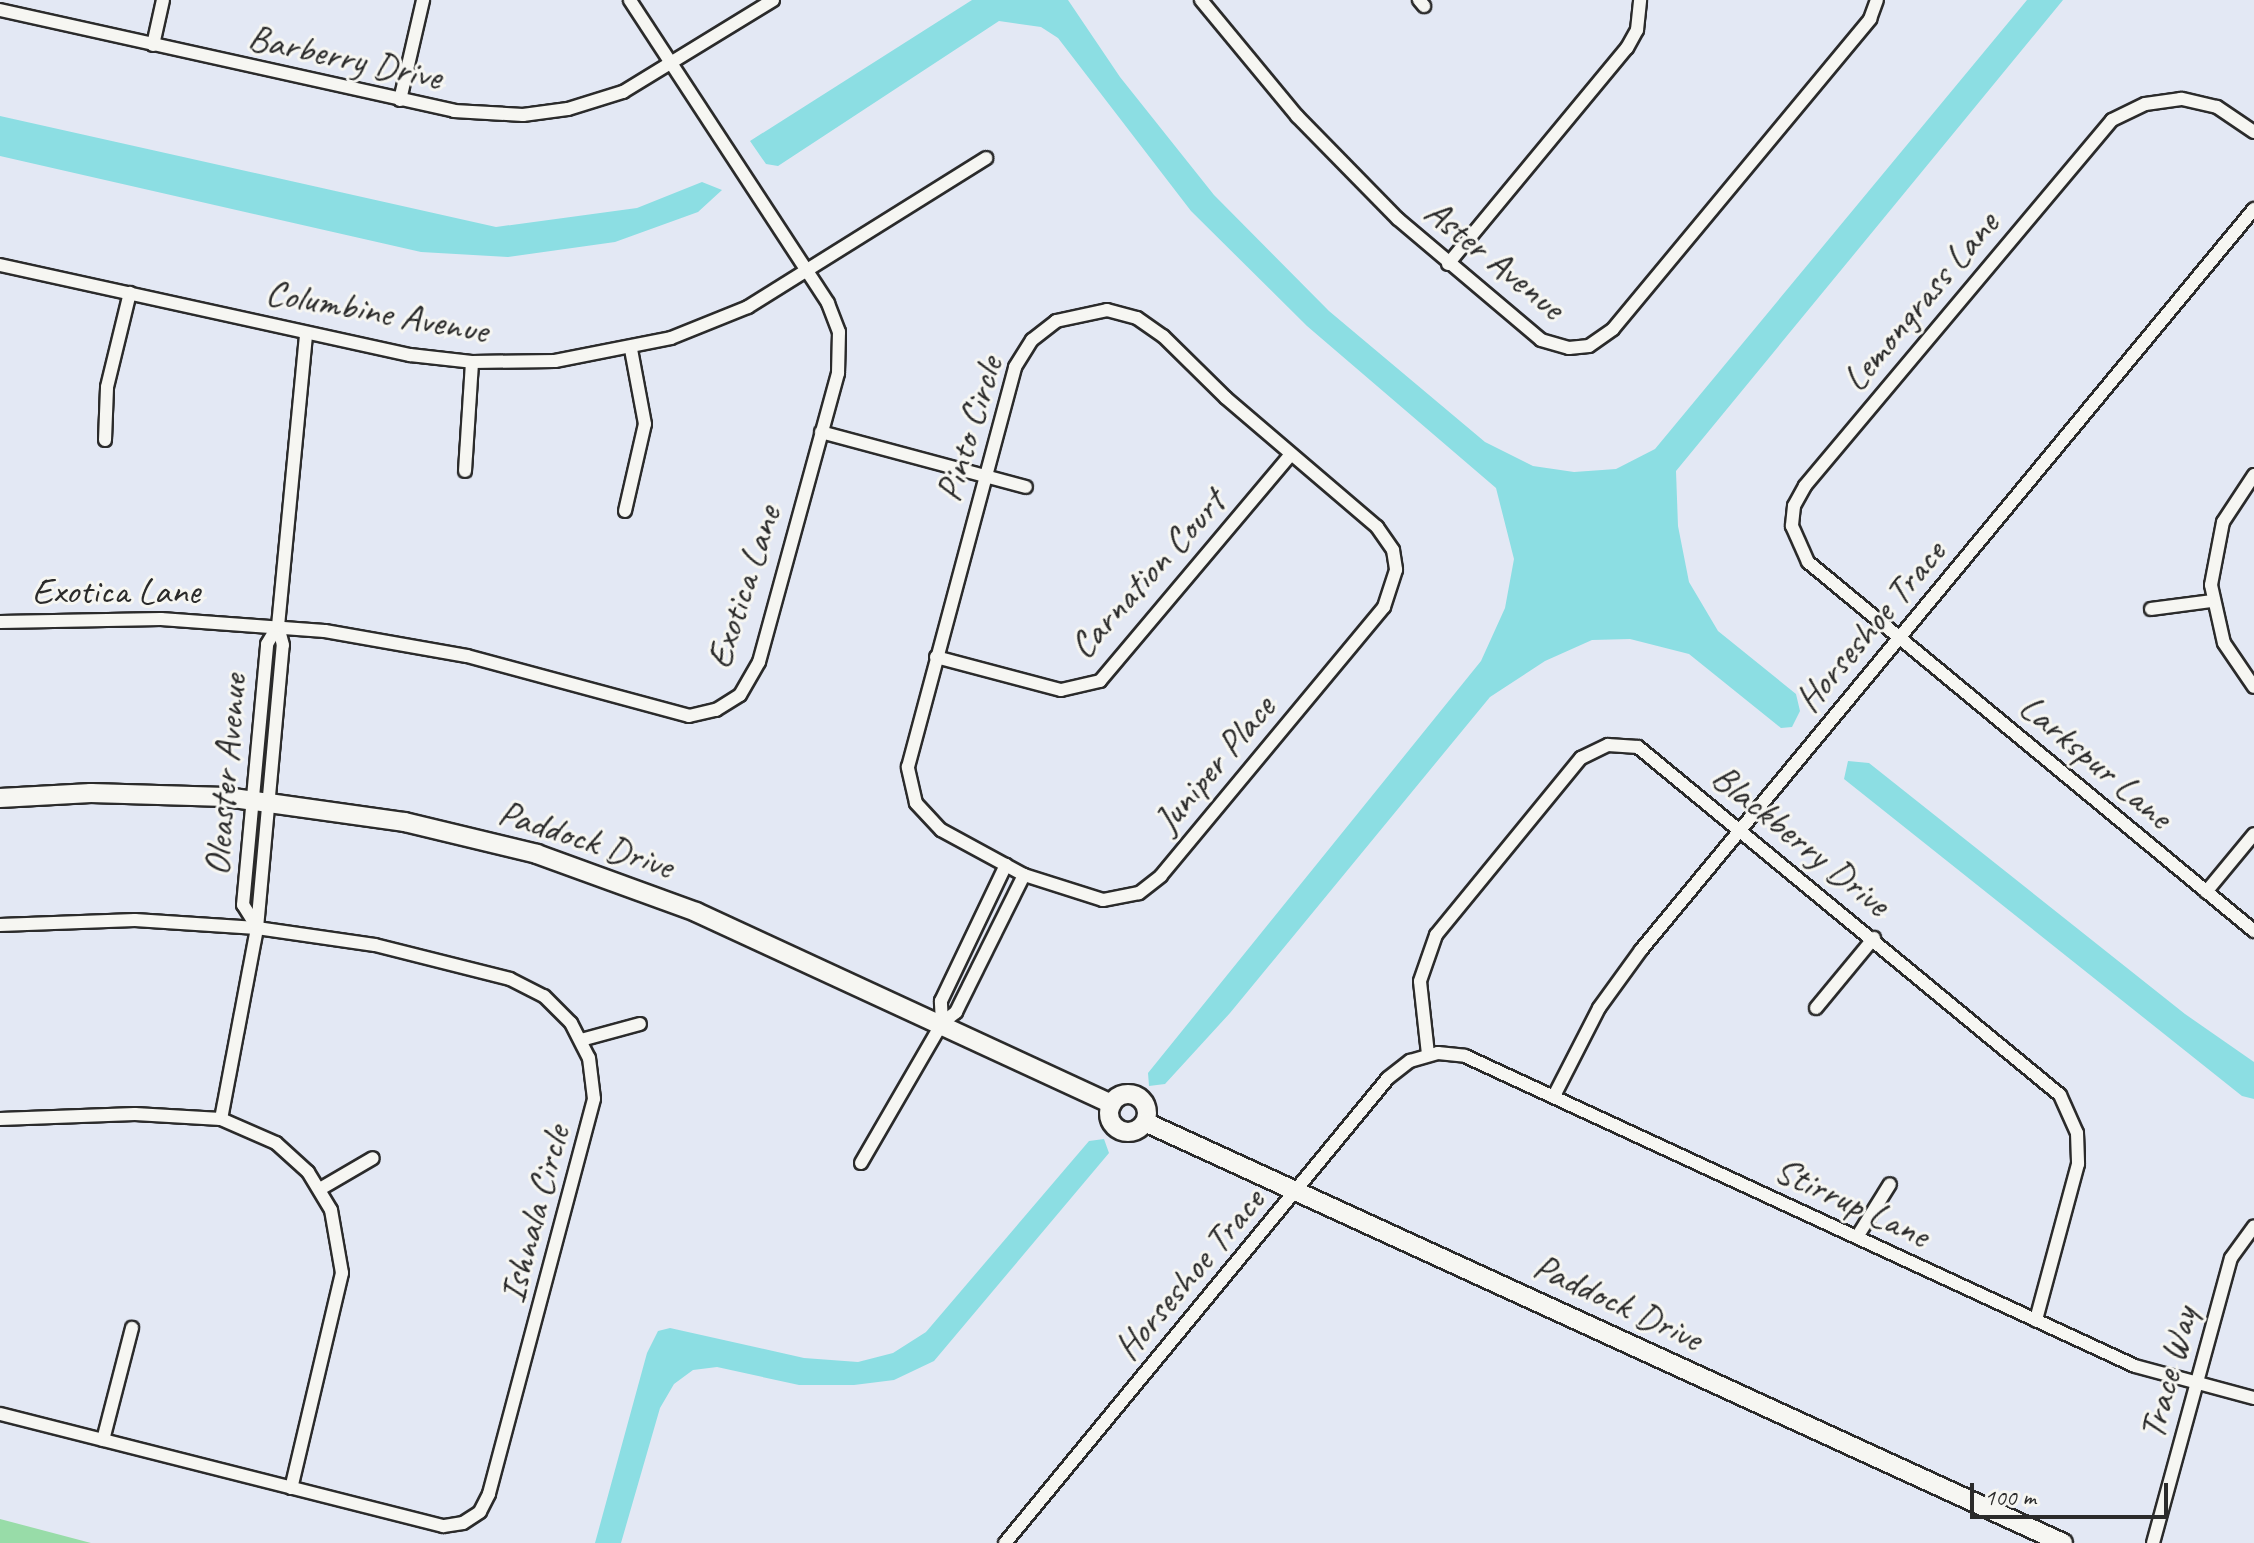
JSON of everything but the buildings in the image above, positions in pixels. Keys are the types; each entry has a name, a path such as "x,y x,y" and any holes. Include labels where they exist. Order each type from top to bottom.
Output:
{"street":[{"path":"153,45 163,0"},
{"path":"400,100 423,0"},
{"name":"Exotica Lane","path":"0,622 161,619 278,626 467,656 670,713 716,710 740,695 755,672 821,432 840,342 832,312 630,0"},
{"name":"Barberry Drive","path":"0,10 400,100 488,115 546,113 623,92 672,66 773,0"},
{"name":"Aster Avenue","path":"1201,0 1306,127 1448,264 1549,345 1579,348 1598,341 1613,329 1870,19 1877,0"},
{"path":"1448,264 1627,48 1640,20 1640,0"},
{"name":"Lemongrass Lane","path":"1899,638 1802,554 1793,516 1805,486 2112,120 2145,104 2181,99 2217,107 2254,132"},
{"name":"Columbine Avenue","path":"0,265 306,333 472,362 555,361 631,349 710,324 808,273 986,158"},
{"name":"Horseshoe Trace","path":"1554,1096 1622,974 2254,209"},
{"path":"105,440 107,387 130,293"},
{"name":"Pinto Circle","path":"1024,875 941,830 912,795 909,758 1012,377 1025,348 1056,321 1096,310 1146,323 1290,455 1384,535 1396,570"},
{"name":"Oleaster Avenue","path":"221,1119 257,928 260,801 283,645 278,626 306,333"},
{"path":"625,511 645,424 631,349"},
{"path":"465,471 472,362"},
{"path":"821,432 1026,487"},
{"name":"Carnation Court","path":"936,657 1061,690 1100,681 1290,455"},
{"path":"2254,475 2227,512 2216,542 2212,601 2224,643 2254,687"},
{"name":"Juniper Place","path":"1024,875 1103,900 1121,899 1154,882 1384,607 1396,570"},
{"path":"2151,609 2212,601"},
{"name":"Larkspur Lane","path":"1899,638 2254,931"},
{"name":"Blackberry Drive","path":"1428,1054 1419,991 1436,935 1581,758 1608,745 1638,747 2048,1082 2071,1113 2078,1164 2036,1320"},
{"name":"Paddock Drive","path":"0,798 159,794 260,801 405,822 601,875 696,912 1112,1104"},
{"path":"2206,892 2254,834"},
{"path":"942,1023 941,1001 1006,865"},
{"path":"861,1163 942,1023 956,1012 1024,875"},
{"name":"Ishnala Circle","path":"0,925 135,920 257,928 375,945 510,979 559,1008 581,1040 593,1077 591,1118 486,1503 463,1523 443,1526 0,1414"},
{"path":"1816,1008 1874,938"},
{"path":"581,1040 640,1024"},
{"name":"Horseshoe Trace","path":"1005,1543 1395,1071 1428,1054"},
{"name":"Stirrup Lane","path":"1428,1054 1465,1056 2135,1366 2195,1386 2254,1398"},
{"path":"1121,1095 1134,1095 1144,1103 1145,1122 1137,1130 1119,1130 1111,1121 1112,1104 1121,1095"},
{"path":"0,1119 135,1114 221,1119 276,1143 320,1189 337,1230 342,1273 291,1488"},
{"name":"Paddock Drive","path":"1145,1122 2063,1543"},
{"path":"320,1189 373,1158"},
{"path":"1857,1237 1890,1184"},
{"name":"Trace Way","path":"2153,1543 2231,1258 2254,1226"},
{"path":"103,1440 132,1328"}],"green space":[{"path":"0,1519 91,1543 0,1543"}],"water":[{"path":"972,0 1068,0 1120,77 1214,195 1329,311 1485,442 1533,466 1574,472 1616,469 1655,449 2027,0 2063,0 1676,471 1678,526 1689,582 1718,631 1796,694 1800,711 1792,727 1781,728 1689,654 1630,639 1592,640 1545,661 1490,697 1230,1013 1165,1084 1149,1086 1148,1073 1481,661 1505,608 1514,559 1496,488 1307,326 1191,211 1058,38 1041,27 999,21 778,166 766,164 750,141"},
{"path":"0,116 496,227 637,208 702,182 722,190 698,212 615,242 508,257 421,252 0,156"},
{"path":"1848,761 1869,763 2185,1014 2254,1062 2254,1099 2242,1096 1844,779"},
{"path":"1104,1139 1109,1153 934,1361 894,1380 854,1385 799,1385 717,1367 693,1370 674,1384 660,1408 621,1543 595,1543 647,1353 658,1331 670,1328 804,1358 858,1362 893,1353 926,1332 1089,1141"}]}
